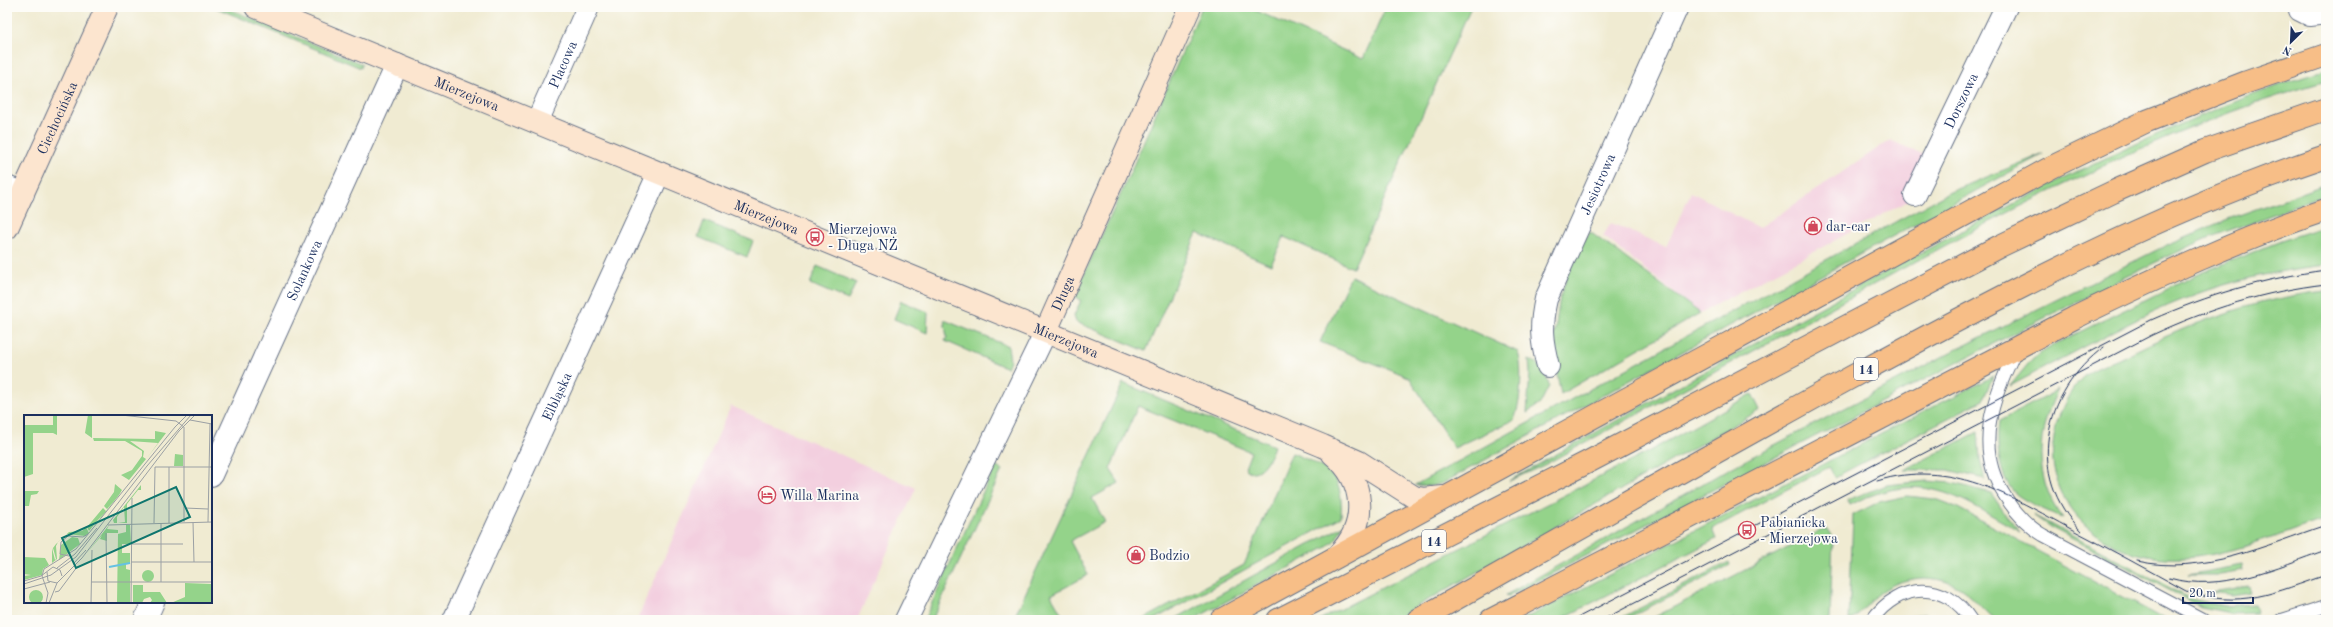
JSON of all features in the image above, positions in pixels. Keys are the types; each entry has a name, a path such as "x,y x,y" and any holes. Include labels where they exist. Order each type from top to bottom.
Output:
{"main road":[{"path":"1221,620 1443,497 2052,167 2147,121 2247,82 2326,55"},
{"name":"14","path":"1278,620 1602,455 2000,246 2113,192 2205,151 2326,109"},
{"name":"14","path":"1418,620 1740,438 2035,280 2144,228 2236,189 2326,156"},
{"path":"1491,620 2016,348 2161,276 2230,246 2326,210"}],"street":[{"name":"Ciechocińska","path":"7,228 15,190 107,7"},
{"name":"Mierzejowa","path":"256,7 1323,446 1359,462 1414,497 1427,499 1443,497"},
{"name":"Placowa","path":"537,122 588,7"},
{"name":"Długa","path":"906,620 1046,331 1190,7"},
{"name":"Jesiotrowa","path":"1548,366 1541,341 1541,320 1546,299 1677,7"},
{"name":"Dorszowa","path":"1915,195 2006,7"},
{"path":"2300,10 2310,15 2326,13"},
{"name":"Solankowa","path":"212,473 397,65"},
{"name":"Elbląska","path":"454,620 659,172"},
{"path":"1323,446 1349,469 1355,481 1358,494 1359,510 1356,528 1351,540 1338,555"},
{"path":"145,620 153,603"}],"lane":[{"path":"2016,348 1996,393 1989,419 1987,439 1990,462 1994,476 2012,507 2022,519 2043,535 2204,620"},
{"path":"1872,620 1881,607 1898,595 1917,590 1937,592 1953,599 1964,609 1971,620"},
{"path":"2282,620 2326,606"}],"shaded area":[{"name":"dar-car","path":"1890,140 1927,156 1908,201 1700,313 1603,236 1611,223 1666,247 1691,192 1759,228"},
{"path":"731,406 916,488 857,620 637,620"}],"green space":[{"path":"214,7 224,7 362,64 361,68"},
{"path":"1202,7 1248,7 1363,59 1386,7 1471,7 1353,268 1284,237 1271,265 1197,233 1146,351 1076,322 1074,316 1081,300 1074,296 1123,189"},
{"path":"2326,69 2326,81 2263,101 2201,124 2138,150 2016,208 1544,465 1509,481 1851,291 2056,182 2162,132 2270,88"},
{"path":"2043,154 1443,483 1432,486 1415,485 1950,192"},
{"path":"2326,184 2326,195 2208,238 2152,264 1983,349 1509,596 1506,595 1727,470 1963,346 2169,244 2228,219"},
{"path":"704,221 753,241 747,257 698,237"},
{"path":"2326,226 2326,265 2262,275 2196,294 2169,305 2088,344 2010,386 2033,358 2059,342 2198,274 2281,241"},
{"path":"1590,232 1700,313 1561,394 1552,350 1560,297 1576,250"},
{"path":"817,266 856,283 848,300 810,284"},
{"path":"1351,276 1518,352 1520,359 1520,386 1518,405 1514,420 1454,448 1409,377 1320,342"},
{"path":"2326,291 2326,519 2240,548 2210,555 2180,558 2151,557 2122,549 2095,533 2080,520 2068,505 2060,488 2054,469 2053,445 2058,420 2068,396 2083,377 2097,368 2147,345 2222,315 2273,300"},
{"path":"901,301 928,312 927,333 894,319"},
{"path":"944,320 1008,346 1010,360 1007,368 945,341 947,337"},
{"path":"1529,360 1543,370 1549,386 1540,404 1527,413 1530,373"},
{"path":"1993,376 1983,400 1835,477 1829,467 1712,529 1716,539 1559,620 1522,620"},
{"path":"1123,383 1274,446 1270,456 1259,470 1255,472 1250,471 1245,468 1251,452 1138,406 1110,469 1119,483 1092,498 1105,522 1070,541 1088,575 1051,595 1065,620 1013,620"},
{"path":"2058,390 2045,422 2041,455 2042,471 2046,487 2053,503 2063,518 2044,510 2014,492 2004,477 1998,448 1999,421"},
{"path":"1752,394 1760,410 1393,620 1319,620 1637,458"},
{"path":"1978,432 1980,460 1985,479 1948,470 1904,470"},
{"path":"1292,453 1315,463 1331,474 1340,491 1341,517 1153,620 1142,620 1244,565"},
{"path":"995,466 1002,470 932,620 924,620"},
{"path":"1927,481 1952,483 1991,493 2008,518 2021,532 1977,507 1939,491 1919,488 1898,489 1875,494 1849,505 1847,500 1887,485"},
{"path":"1907,496 1935,499 1956,507 2166,620 1996,620 1973,598 1959,588 1937,579 1926,578 1902,581 1891,586 1881,592 1858,614 1849,620 1853,515 1879,502"},
{"path":"2033,515 2191,599 2224,606 2255,604 2257,612 2230,613 2201,607 2050,527"},
{"path":"1343,526 1336,539 1327,547 1192,620 1173,620"},
{"path":"1828,529 1833,537 1830,620 1649,620 1822,530"},
{"path":"1729,562 1730,565 1624,620 1617,620"},
{"path":"2242,565 2243,571 2220,575 2187,575"},
{"path":"2249,586 2251,592 2232,595 2212,592"},
{"path":"1925,614 1942,620 1904,620 1915,615"}],"tram line":[{"path":"1573,620 2151,320 2215,295 2258,283 2303,273 2326,270"},
{"path":"1602,620 2152,335 2194,317 2237,302 2281,291 2326,284"},
{"path":"2081,531 2063,509 2052,485 2048,460 2049,435 2055,410 2067,387 2083,366 2104,347"},
{"path":"1877,481 1904,475 1930,474 1954,477 1978,484 2025,504 2186,591 2205,596 2223,599 2240,599 2274,593 2326,575"},
{"path":"2137,561 2161,565 2185,565 2209,561 2257,549 2326,525"},
{"path":"2169,578 2189,582 2229,580 2269,570 2326,550"}],"place":[{"name":"dar-car","path":"1813,226"},
{"name":"Mierzejowa - Długa NŻ","path":"815,237"},
{"name":"Willa Marina","path":"767,495"},
{"name":"Pabianicka - Mierzejowa","path":"1747,530"},
{"name":"Bodzio","path":"1136,555"}]}
